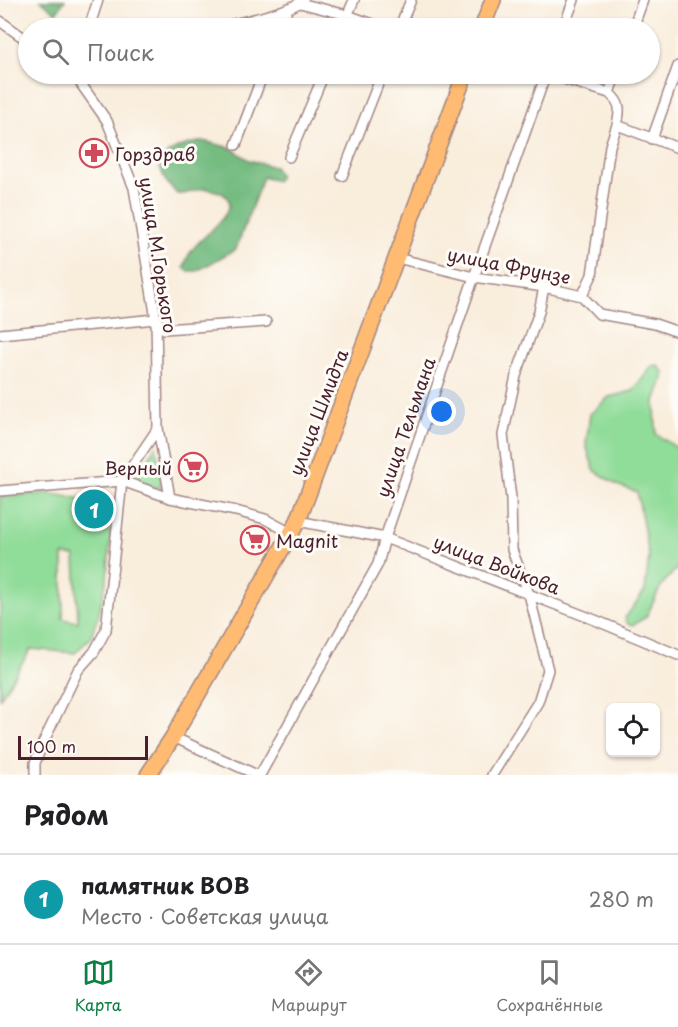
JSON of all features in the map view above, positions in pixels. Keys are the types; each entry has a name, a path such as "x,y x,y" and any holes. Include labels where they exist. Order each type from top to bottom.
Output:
{"main road":[{"path":"486,18 493,0"},
{"name":"улица Шмидта","path":"148,775 173,737 295,527 461,84"}],"street":[{"path":"93,18 98,0"},
{"path":"346,18 354,0"},
{"path":"405,18 411,0"},
{"path":"567,18 574,0"},
{"path":"637,18 643,0"},
{"path":"256,18 301,2 356,18"},
{"path":"284,18 288,8"},
{"path":"0,21 18,34"},
{"path":"652,139 678,66"},
{"name":"улица М.Горького","path":"83,84 107,121 134,188 156,319 158,428 170,498"},
{"path":"236,145 259,84"},
{"path":"289,157 320,84"},
{"path":"342,176 378,84"},
{"name":"улица Тельмана","path":"258,775 378,564 474,277 543,84"},
{"path":"580,84 609,93 617,100 620,111 610,146 592,275 582,296"},
{"path":"609,93 612,84"},
{"path":"617,125 678,148"},
{"name":"улица Фрунзе","path":"397,258 474,277 544,287 582,296 599,314 655,324 678,332"},
{"path":"492,775 538,702 548,670 529,594 512,550 511,498 503,435 516,376 539,312 544,287"},
{"path":"0,334 156,319 164,329 266,322"},
{"path":"35,775 35,763 42,745 78,670 94,652 106,630 122,481 158,428"},
{"path":"0,491 122,481"},
{"name":"улица Войкова","path":"122,481 170,498 236,511 295,527 385,538 595,620 678,656"},
{"path":"173,737 258,775"}],"green space":[{"path":"41,0 65,0 56,13"},
{"path":"203,141 231,148 249,160 274,167 280,176 276,181 263,177 236,249 197,271 188,271 184,268 189,255 219,223 229,206 228,199 222,193 208,189 177,194 165,180 159,165 162,159 172,151"},
{"path":"658,365 665,374 655,401 656,434 678,449 678,567 661,586 646,617 633,625 627,623 625,618 645,591 649,556 637,492 617,485 594,470 586,445 590,414 609,397 633,391 652,366"},
{"path":"156,446 162,488 134,483"},
{"path":"46,493 89,500 102,513 111,535 107,578 98,617 90,638 75,653 31,649 0,698 0,497","holes":["63,555 75,556 78,622 63,619"]}],"place":[{"name":"Горздрав","path":"94,153"},
{"name":"Верный","path":"193,467"},
{"name":"памятник ВОВ","path":"94,509"},
{"name":"Magnit","path":"255,540"}]}
